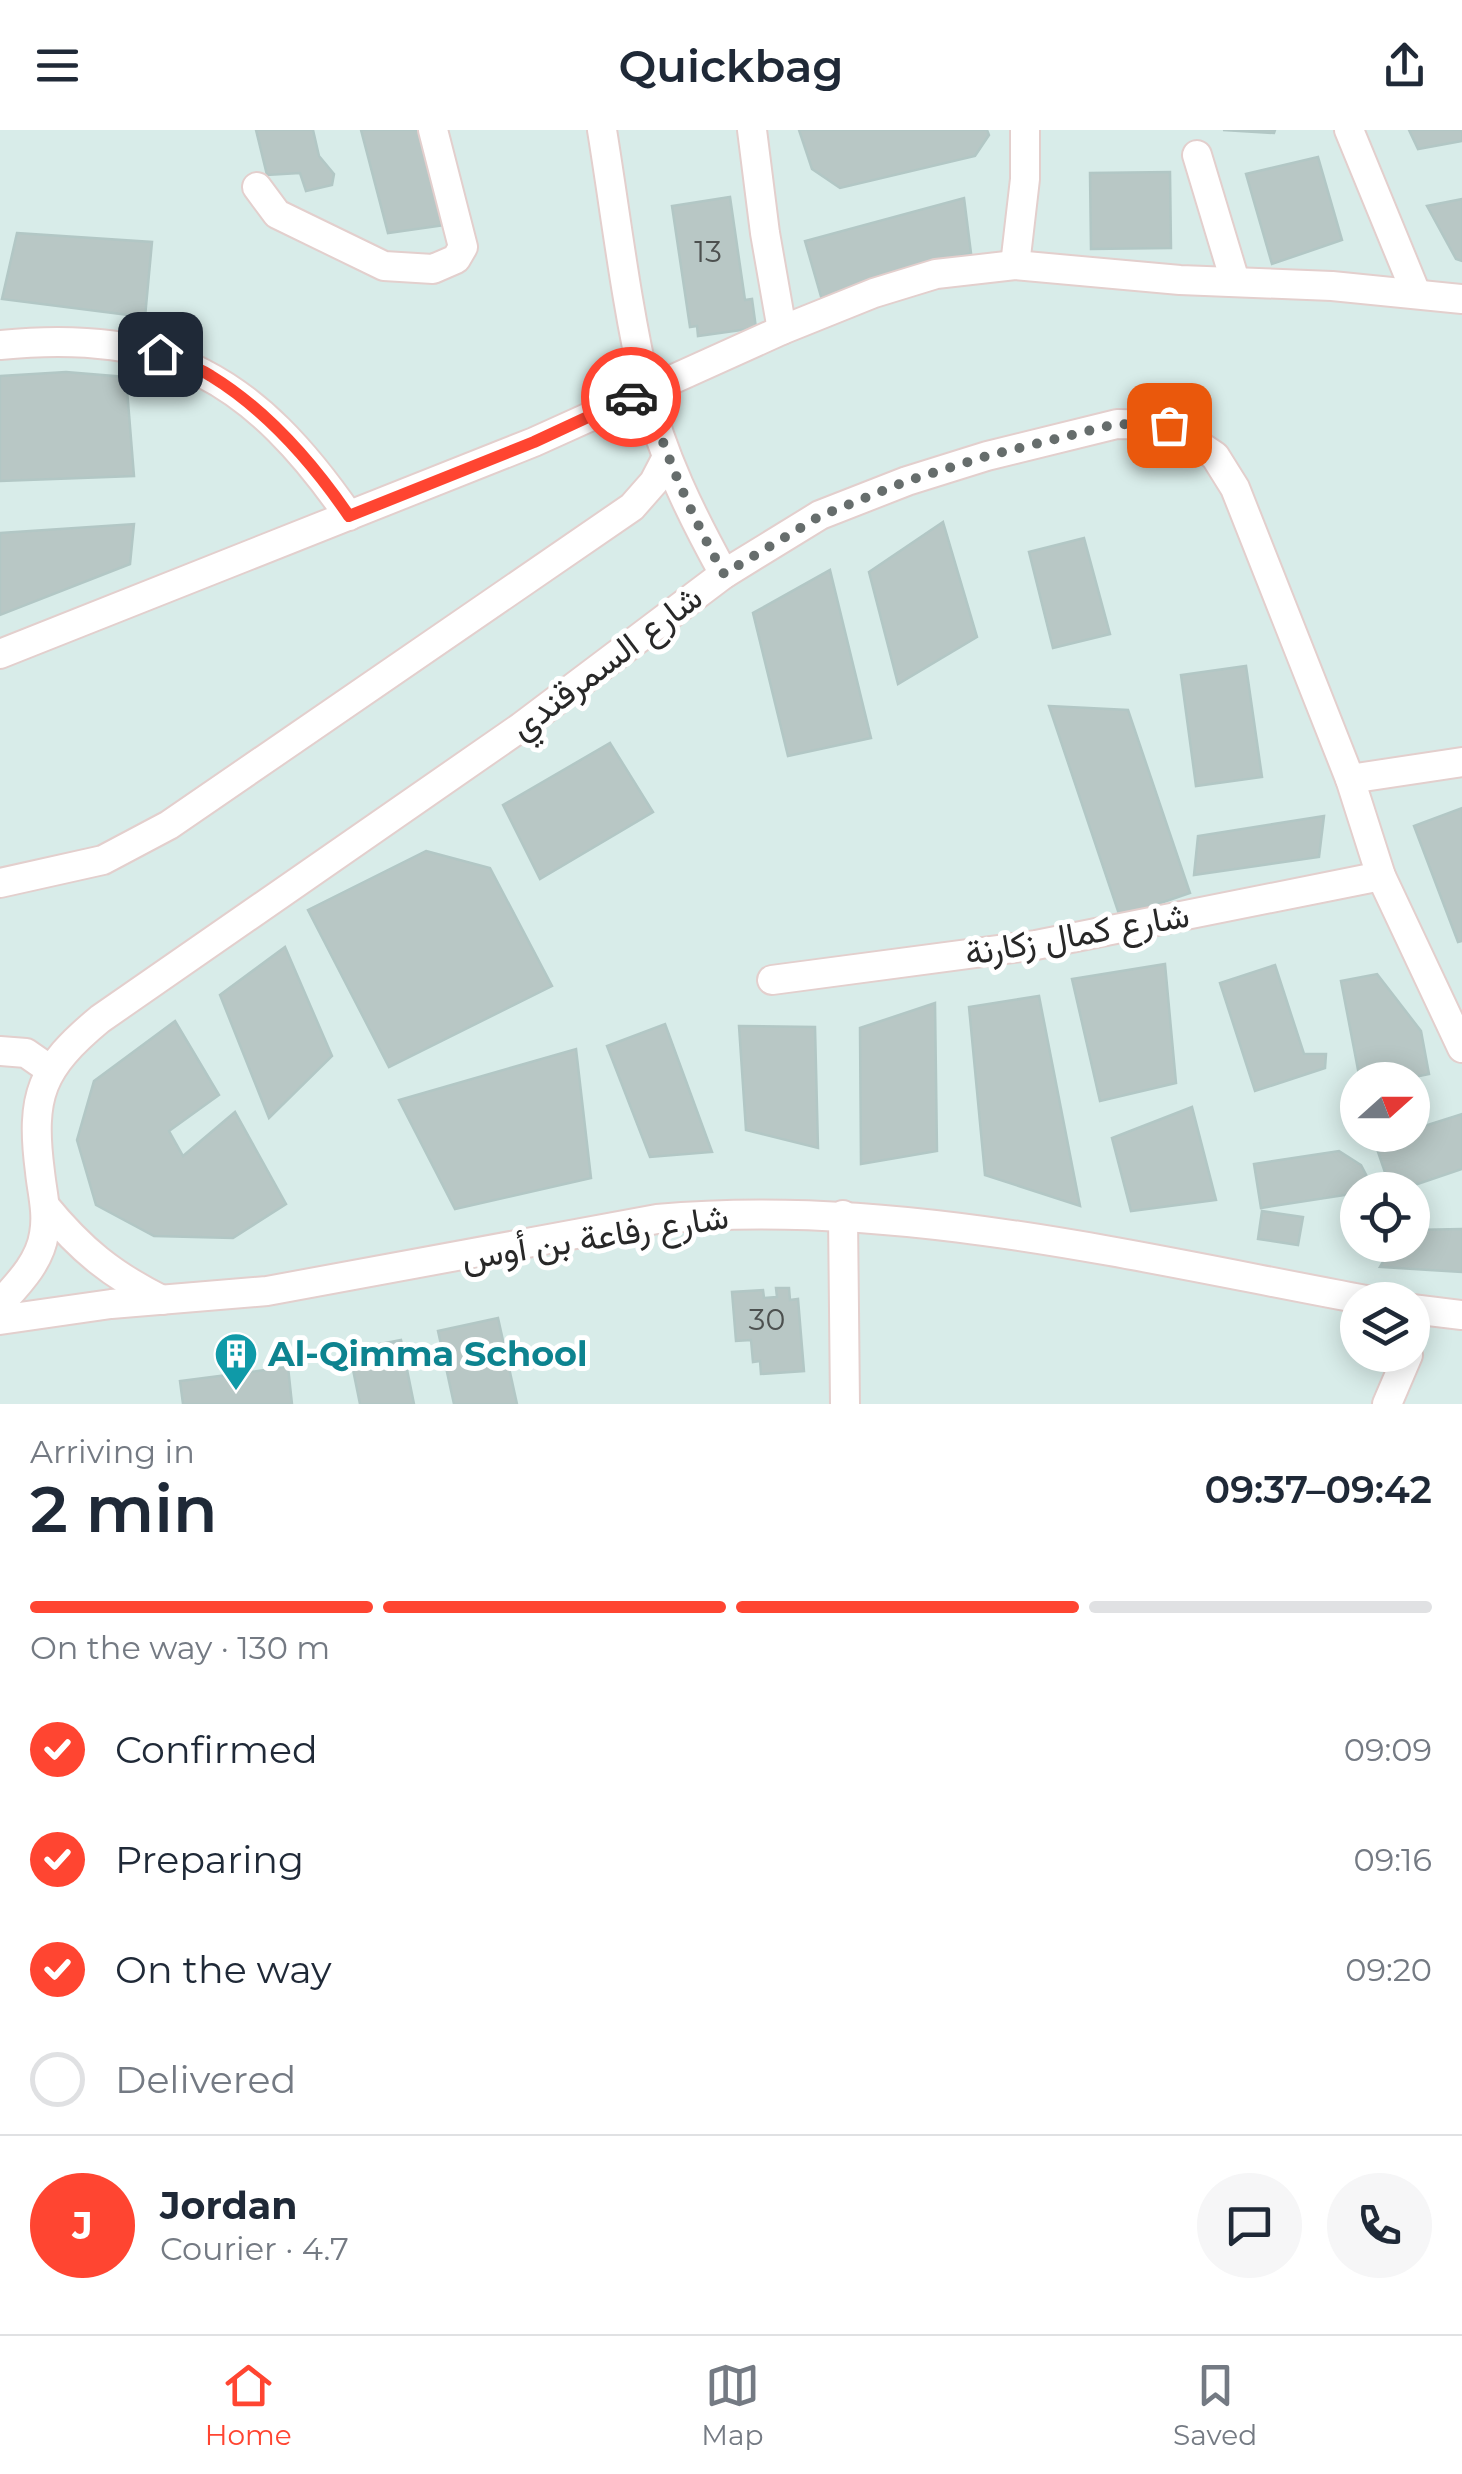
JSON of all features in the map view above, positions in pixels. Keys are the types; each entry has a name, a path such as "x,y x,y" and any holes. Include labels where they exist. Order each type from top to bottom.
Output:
{"street":[{"path":"257,187 278,214 384,266 433,268 456,259 464,246 432,130"},
{"path":"602,130 646,390 667,457 724,574"},
{"path":"752,130 782,330"},
{"path":"1015,265 1024,179 1024,130"},
{"path":"1350,130 1416,293"},
{"path":"1197,155 1235,281"},
{"path":"0,654 534,442 782,330 874,293 936,274 1015,265 1462,299"},
{"path":"0,345 45,340 107,343 160,354 208,374 248,403 294,445 349,516"},
{"name":"شارع السمرقندي","path":"0,1304 32,1264 44,1234 36,1120 49,1069 69,1045 132,995 521,727 724,574 820,516 907,481 987,456 1116,424 1169,425 1215,456 1236,488 1350,779 1380,876 1462,1048"},
{"path":"0,884 103,860 157,832 632,506 654,482 667,457"},
{"path":"1350,779 1462,762"},
{"name":"شارع كمال زكارنة","path":"772,980 1036,945 1380,876"},
{"path":"0,1051 26,1052 49,1069"},
{"path":"45,1206 74,1242 112,1274 164,1301"},
{"name":"شارع رفاعة بن أوس","path":"0,1320 267,1291 658,1220 717,1214 843,1215 976,1230 1340,1295"},
{"path":"843,1215 845,1404"},
{"path":"1430,1311 1462,1315"},
{"path":"1388,1404 1401,1372"}],"building":[{"path":"256,130 313,130 319,156 334,174 332,185 306,191 300,173 267,175"},
{"path":"361,130 421,130 445,225 388,233"},
{"path":"799,130 987,130 989,135 975,156 840,188 812,169"},
{"path":"1223,130 1275,130 1274,133"},
{"path":"1409,130 1462,130 1462,141 1418,149"},
{"path":"1318,157 1342,240 1272,264 1246,174"},
{"path":"1170,172 1171,248 1091,249 1090,173"},
{"path":"730,197 745,300 752,299 756,328 698,336 697,326 690,327 672,206"},
{"path":"964,198 971,253 822,300 805,241"},
{"path":"1462,199 1462,261 1456,259 1427,206"},
{"path":"17,233 152,242 145,317 2,299"},
{"path":"66,372 126,377 134,476 0,481 0,376"},
{"path":"943,522 977,637 898,684 869,572"},
{"path":"134,524 130,564 0,615 0,533"},
{"path":"1084,538 1110,634 1053,648 1029,552"},
{"path":"830,570 871,738 788,756 753,613"},
{"path":"1246,666 1262,777 1196,786 1181,675"},
{"path":"1049,706 1128,710 1190,893 1120,917"},
{"path":"610,743 653,812 540,879 503,805"},
{"path":"1462,808 1462,941 1458,942 1414,826"},
{"path":"1324,816 1319,857 1194,875 1198,836"},
{"path":"426,851 490,868 552,986 389,1067 308,910"},
{"path":"285,947 332,1056 269,1118 220,995"},
{"path":"1165,964 1176,1083 1100,1101 1072,979"},
{"path":"1275,965 1304,1054 1326,1054 1325,1068 1255,1091 1220,983"},
{"path":"1377,974 1421,1031 1427,1062 1357,1062 1341,981"},
{"path":"1039,996 1080,1206 985,1175 969,1007"},
{"path":"935,1003 937,1151 861,1164 860,1028"},
{"path":"175,1021 219,1095 169,1131 183,1156 235,1112 286,1204 233,1238 154,1236 96,1205 77,1140 94,1081"},
{"path":"665,1024 712,1152 650,1157 607,1046"},
{"path":"739,1026 815,1027 818,1148 746,1130"},
{"path":"576,1049 591,1178 455,1209 399,1100"},
{"path":"1192,1107 1216,1200 1131,1211 1112,1138"},
{"path":"1462,1114 1462,1169 1430,1180 1430,1172 1385,1172 1378,1152 1430,1152 1430,1124"},
{"path":"1339,1151 1361,1165 1365,1172 1340,1172 1340,1196 1261,1208 1254,1164"},
{"path":"1262,1211 1303,1217 1298,1245 1258,1239"},
{"path":"1462,1229 1462,1272 1380,1267 1383,1262 1430,1262 1430,1230"},
{"path":"776,1288 789,1288 790,1300 798,1299 804,1371 761,1374 760,1361 753,1362 751,1340 736,1341 732,1292 763,1290 764,1298 777,1297"},
{"path":"498,1318 517,1404 454,1404 438,1331"},
{"path":"401,1340 414,1404 360,1404 349,1350"},
{"name":"Al-Qimma School","path":"288,1367 292,1404 183,1404 180,1381"}],"way so far":[{"path":"631,397 646,390 667,457 724,574 820,516 907,481 987,456 1116,424 1169,425"}],"place":[{"name":"Al-Qimma School","path":"236,1392"}],"route":[{"path":"160,354 208,374 248,403 321,475 349,516 534,442 631,397"}]}
